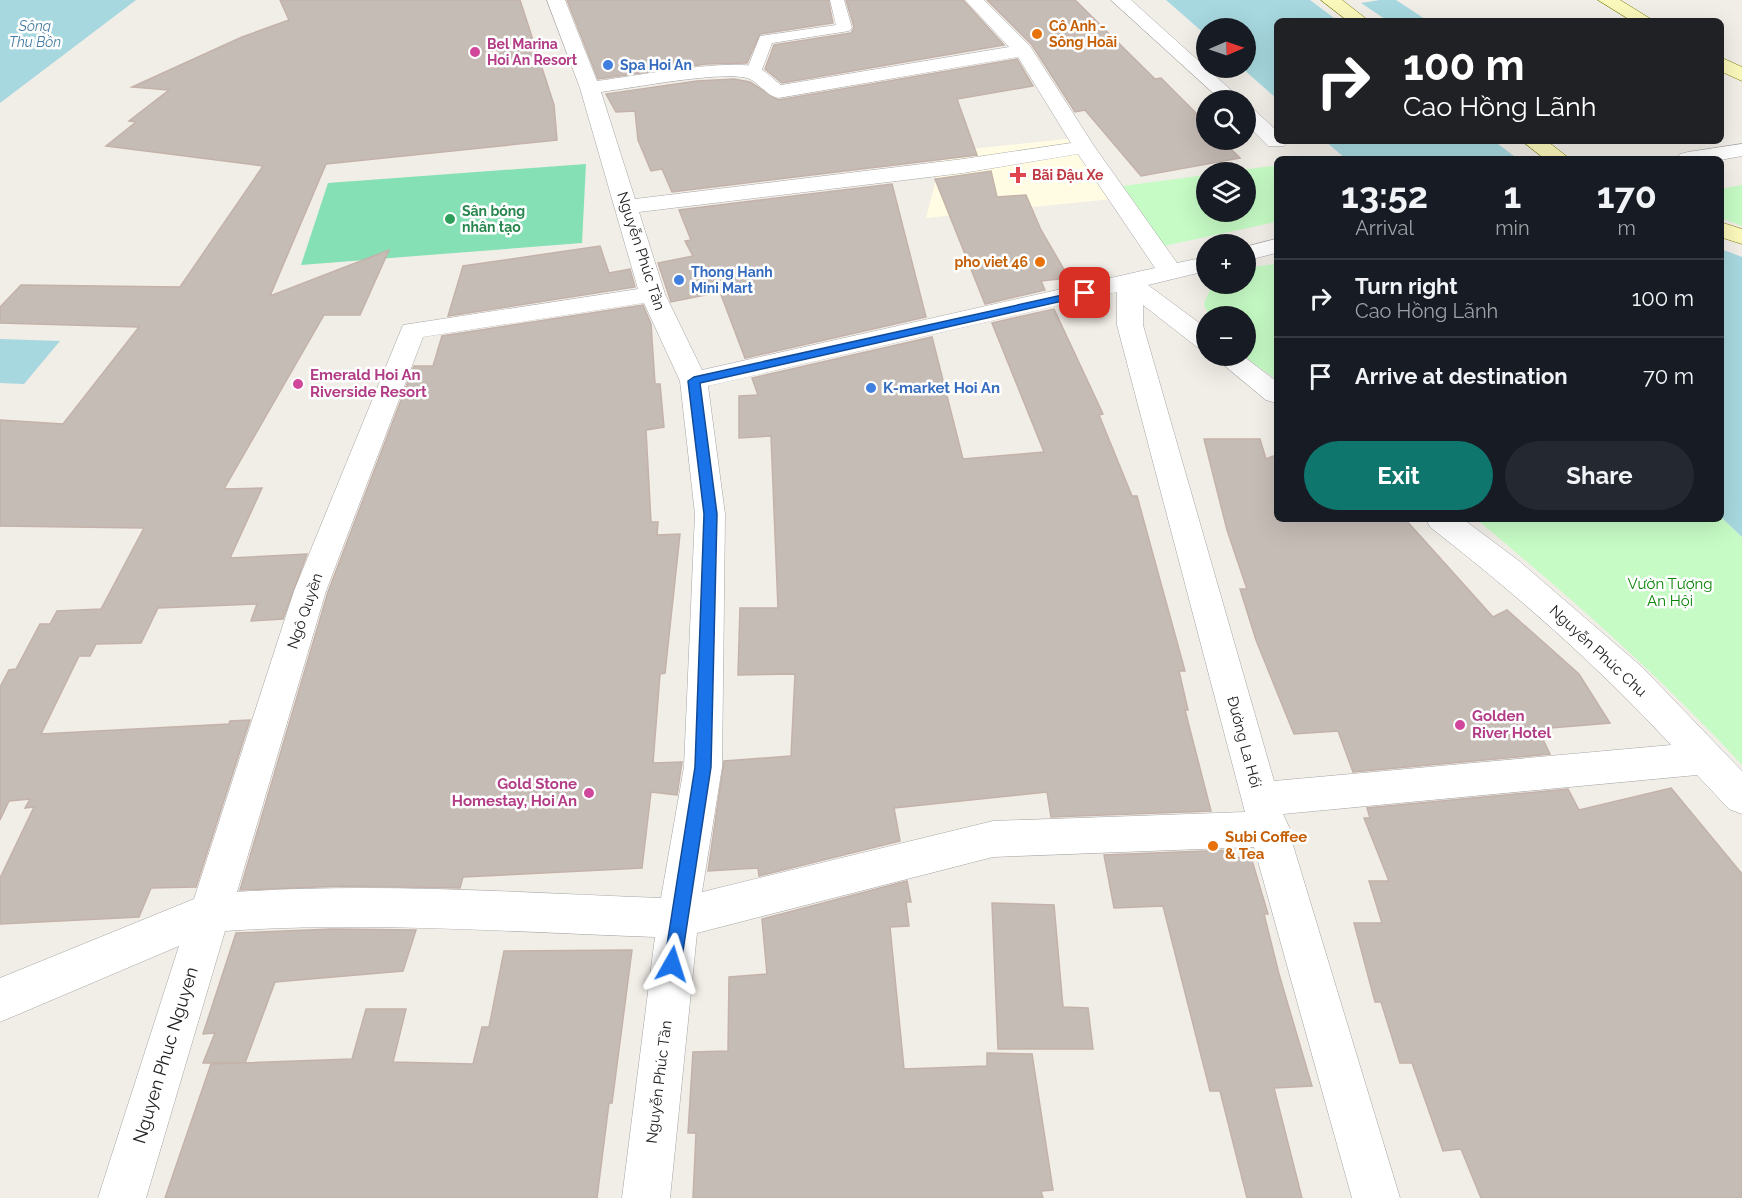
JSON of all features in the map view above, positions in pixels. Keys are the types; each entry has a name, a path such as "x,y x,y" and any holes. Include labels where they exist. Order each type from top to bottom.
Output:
{"street":[{"name":"Nguyễn Phúc Tần","path":"556,0 590,88 652,294 694,381 710,514 703,767 678,918 646,1198"},
{"path":"974,0 1023,50 1084,147 1171,273"},
{"path":"1120,0 1221,90"},
{"path":"1330,0 1356,18"},
{"path":"1607,0 1640,18"},
{"path":"590,88 710,72 754,72 763,84 778,92 1023,50"},
{"path":"1724,65 1742,75"},
{"path":"1256,122 1274,139"},
{"path":"1537,144 1555,156"},
{"path":"626,207 973,164 1084,147"},
{"path":"1706,156 1742,150"},
{"path":"1724,230 1742,237"},
{"path":"1256,251 1274,247"},
{"path":"694,381 1196,267"},
{"path":"1130,283 1196,332"},
{"name":"Đường La Hối","path":"1130,283 1130,325 1265,814 1377,1198"},
{"name":"Ngô Quyền","path":"209,913 310,591 412,331 652,294"},
{"path":"1239,366 1274,392"},
{"name":"Nguyễn Phúc Chu","path":"1446,522 1508,570 1630,678 1742,797"},
{"path":"0,1000 209,913 292,907 678,918 993,839 1265,814 1706,758"},
{"name":"Nguyen Phuc Nguyen","path":"122,1198 209,913"}],"lane":[{"path":"754,72 765,39 844,28 837,0"}],"shaded area":[{"name":"Bãi Đậu Xe","path":"1076,138 1113,199 926,218 943,152"}],"green space":[{"name":"Sân bóng nhân tạo","path":"586,164 582,243 301,265 328,183"},
{"name":"Bãi Đậu Xe","path":"1273,166 1274,222 1220,234 1196,234 1196,239 1159,247 1123,186 1196,176 1196,222 1256,222 1256,168"},
{"path":"1742,185 1742,226 1724,219 1724,188"},
{"path":"1274,264 1274,378 1256,365 1256,306 1205,306 1208,294 1256,294 1256,267"},
{"name":"Vườn Tượng An Hội","path":"1724,520 1742,537 1742,765 1679,700 1545,577 1480,522 1724,522"}],"water":[{"name":"Sông Thu Bồn","path":"0,0 136,0 0,103"},
{"path":"1166,0 1310,0 1334,18 1274,18 1274,96 1253,78 1256,78 1256,18 1196,18 1196,26"},
{"path":"1396,0 1423,18 1384,18 1361,3"},
{"path":"1328,144 1498,144 1514,156 1342,156"},
{"path":"1724,250 1742,257 1742,537 1724,520"},
{"path":"0,339 60,341 24,384 0,383"}],"building":[{"path":"280,0 520,0 554,105 557,140 326,164 270,296 389,250 360,315 324,315 224,489 262,488 230,558 307,554 283,619 251,621 257,604 158,608 141,643 96,644 90,656 79,656 41,734 229,724 230,721 250,720 196,887 151,888 139,917 0,924 0,878 34,807 25,808 30,799 9,801 0,820 0,687 9,670 16,669 40,624 50,624 57,611 101,609 144,528 0,526 0,420 63,424 139,327 0,323 0,307 21,285 180,287 263,166 106,146 136,122 129,121 169,90 132,87 242,37 289,20"},
{"path":"567,0 828,0 833,23 760,34 747,63 706,64 598,79"},
{"path":"846,0 963,0 1004,45 782,83 765,69 774,45 851,33 854,27"},
{"path":"987,0 1075,0 1155,79 1161,78 1196,113 1196,150 1232,150 1240,158 1218,162 1196,162 1196,166 1141,176 1085,110 1075,112 1032,45"},
{"path":"1017,59 1033,86 957,99 977,155 672,192 662,169 651,171 638,140 635,111 616,112 606,94 697,81 734,79 750,82 778,100"},
{"path":"991,171 997,197 1026,195 1041,230 1069,278 1041,281 1045,290 985,304 935,179"},
{"path":"892,184 926,317 745,358 720,292 671,302 658,263 693,256 685,241 691,240 679,210"},
{"path":"600,246 609,273 630,269 635,287 448,316 463,266"},
{"path":"643,305 651,324 655,384 660,384 664,427 646,430 651,522 658,522 657,535 680,534 665,673 660,674 653,763 682,762 677,795 651,792 642,868 463,877 460,888 343,886 240,890 328,592 414,366 433,366 442,336"},
{"path":"1054,309 1103,414 1099,415 1132,496 1137,496 1185,671 1179,671 1188,710 1185,710 1211,811 1051,817 1047,792 894,808 900,841 759,876 758,868 708,871 724,761 791,756 795,674 738,675 740,608 778,608 771,436 739,438 739,396 758,395 752,378 932,337 963,459 1044,452 992,323"},
{"path":"1204,439 1260,439 1266,459 1274,456 1274,522 1408,522 1493,617 1507,610 1579,674 1610,723 1538,729 1550,754 1353,772 1338,731 1294,734 1256,640 1240,589 1247,589 1227,530"},
{"path":"1671,788 1742,874 1742,1198 1481,1198 1461,1149 1443,1151 1412,1063 1400,1063 1381,1002 1375,1002 1354,923 1382,923 1369,881 1389,881 1364,818 1370,818 1367,808 1568,789 1579,810"},
{"path":"1230,850 1233,858 1251,857 1268,914 1264,914 1279,974 1312,1086 1274,1088 1302,1198 1247,1198 1220,1091 1210,1091 1163,906 1114,908 1104,855"},
{"path":"907,881 911,902 906,902 909,926 890,927 904,1069 987,1066 987,1053 1032,1054 1053,1190 1041,1191 1043,1198 693,1198 696,1133 688,1133 693,1052 728,1051 729,977 767,974 762,919"},
{"path":"992,903 1054,905 1063,1007 1088,1008 1093,1049 998,1049"},
{"path":"332,929 416,930 403,971 275,982 245,1063 203,1063 215,1033 203,1034 236,933"},
{"path":"632,950 597,1198 165,1198 211,1064 352,1059 366,1009 406,1009 393,1062 473,1064 482,1027 489,1027 504,951"}],"place":[{"name":"Cô Anh - Sông Hoāi","path":"1037,34"},
{"name":"Bel Marina Hoi An Resort","path":"475,52"},
{"name":"Spa Hoi An","path":"608,65"},
{"name":"Bãi Đậu Xe","path":"1018,175"},
{"name":"Sân bóng nhân tạo","path":"450,219"},
{"name":"pho viet 46","path":"1040,262"},
{"name":"Thong Hanh Mini Mart","path":"679,280"},
{"name":"Emerald Hoi An Riverside Resort","path":"298,384"},
{"name":"K-market Hoi An","path":"871,388"},
{"name":"Golden River Hotel","path":"1460,725"},
{"name":"Gold Stone Homestay, Hoi An","path":"589,793"},
{"name":"Subi Coffee & Tea","path":"1213,846"}],"route":[{"path":"672,964 703,767 710,514 694,381 1085,293"}]}
